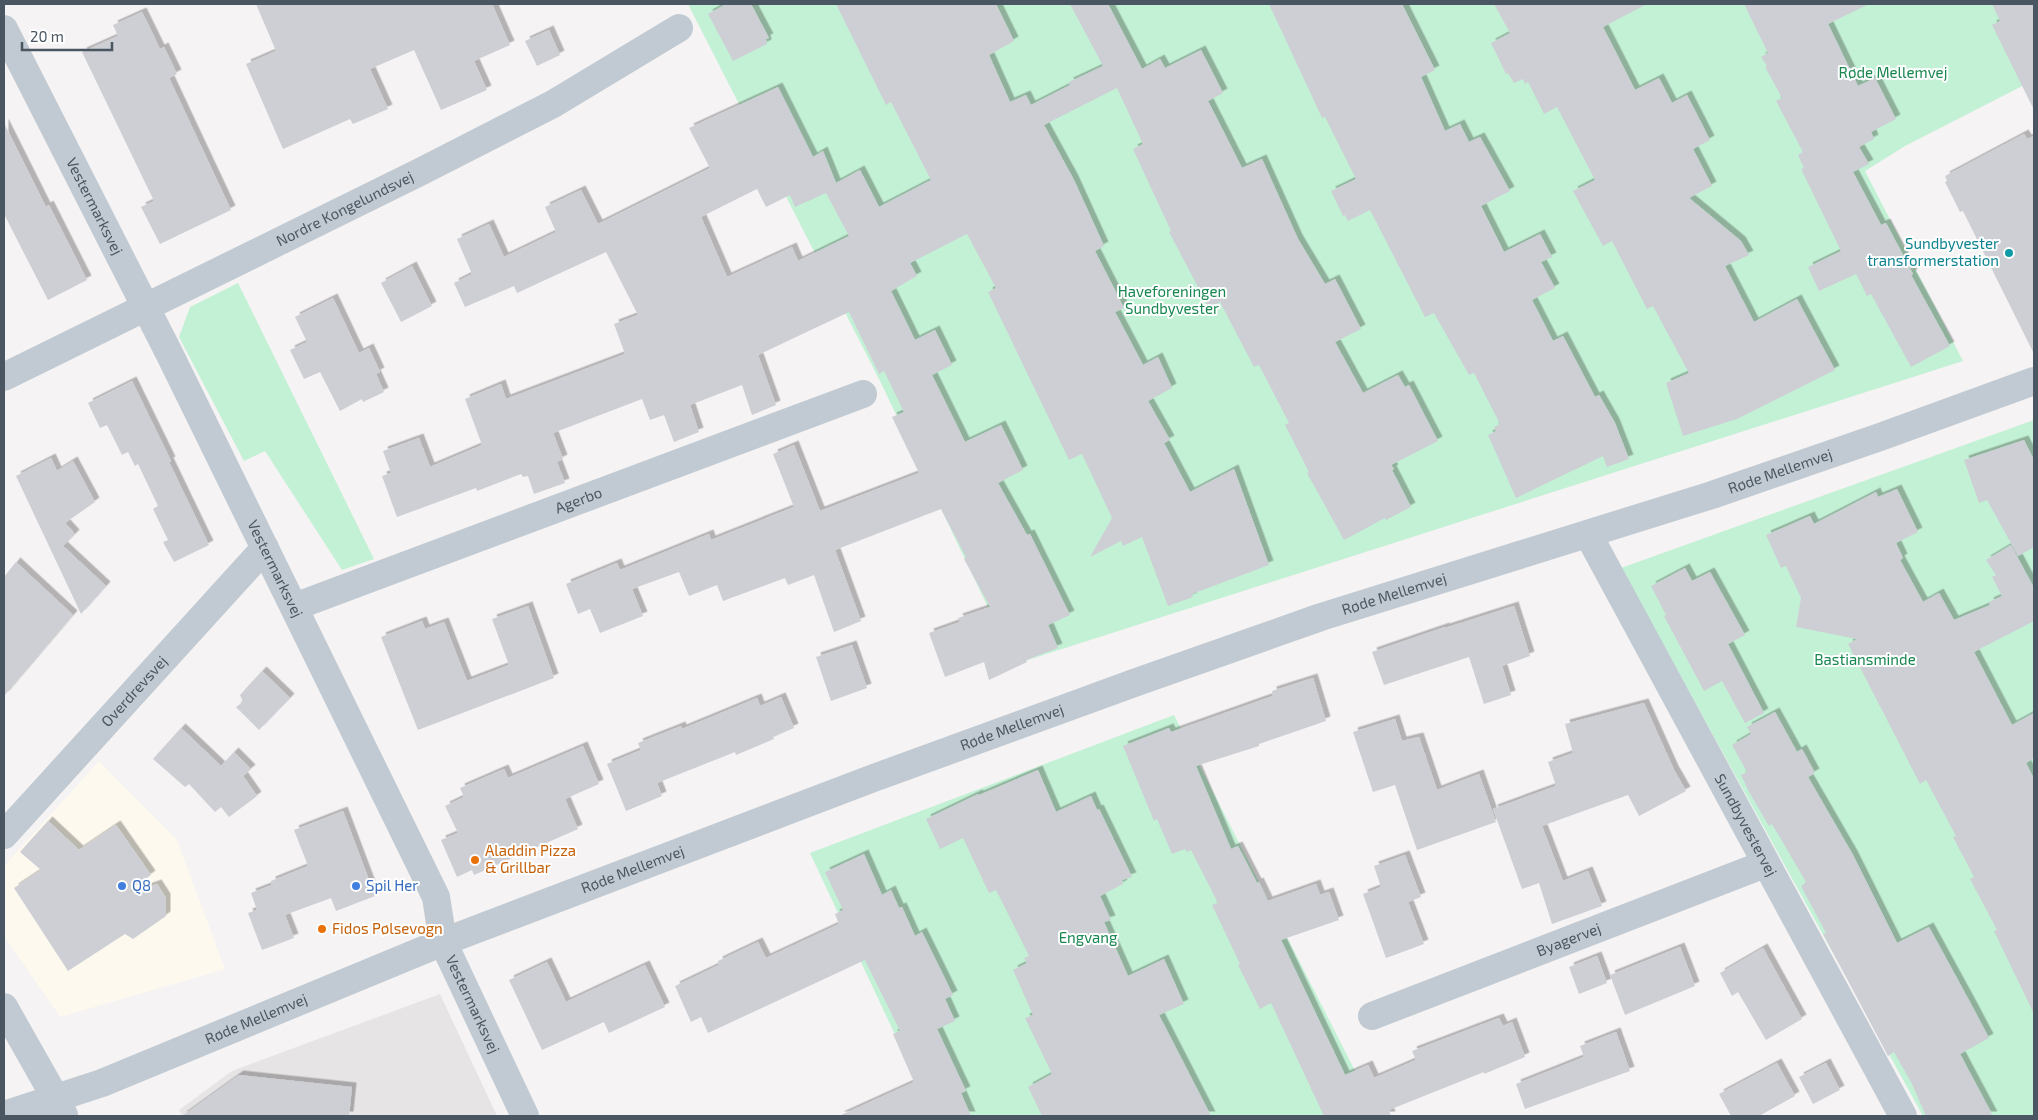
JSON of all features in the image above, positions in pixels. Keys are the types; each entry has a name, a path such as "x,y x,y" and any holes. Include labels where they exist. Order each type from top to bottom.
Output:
{"street":[{"name":"Nordre Kongelundsvej","path":"4,376 412,177 553,104 679,28"},
{"name":"Vestermarksvej","path":"4,29 146,307 436,897 443,942 525,1116"},
{"name":"Røde Mellemvej","path":"4,1116 60,1108 111,1079 443,942 870,779 1134,683 1321,617 1721,492 2034,381"},
{"name":"Agerbo","path":"294,607 863,394"},
{"name":"Sundbyvestervej","path":"1588,534 1903,1116"},
{"name":"Overdrevsvej","path":"4,835 265,548"},
{"name":"Byagervej","path":"1372,1016 1765,864"},
{"path":"4,1008 60,1108"}],"shaded area":[{"path":"99,761 177,840 225,969 60,1017 4,936 4,866"},
{"path":"440,994 497,1116 182,1116 179,1110 232,1071"}],"green space":[{"name":"Haveforeningen Sundbyvester","path":"688,4 2034,4 2034,80 1905,146 1865,171 1963,361 1015,664 881,383"},
{"path":"238,283 374,559 342,570 265,451 244,461 179,337 190,307"},
{"name":"Bastiansminde","path":"2034,420 2034,1116 1923,1116 1621,568"},
{"name":"Engvang","path":"1174,715 1378,1116 933,1116 810,853"}],"building":[{"path":"256,4 492,4 510,45 474,61 487,90 441,110 414,50 370,69 388,109 353,124 350,119 283,149 246,64 276,51"},
{"path":"726,4 751,4 769,38 766,39 767,44 733,61 708,14"},
{"path":"836,4 996,4 1014,41 989,55 1010,102 1026,95 1031,105 1070,85 1069,82 1103,66 1070,4 1108,4 1142,69 1160,59 1165,68 1201,50 1223,93 1208,101 1242,168 1262,159 1298,239 1325,284 1335,279 1361,329 1335,342 1363,393 1398,375 1405,387 1409,385 1438,441 1391,465 1411,507 1386,520 1385,518 1344,540 1307,473 1309,472 1285,425 1289,423 1259,365 1254,367 1220,302 1209,308 1169,232 1171,231 1133,149 1143,144 1117,88 1044,125 1074,180 1104,246 1095,251 1124,308 1115,312 1143,365 1158,357 1172,388 1148,401 1170,440 1164,443 1190,492 1234,469 1269,565 1192,594 1193,597 1168,606 1142,537 1123,546 1121,541 1090,557 1112,518 1082,454 1069,460 988,292 996,288 967,234 910,263 917,276 891,291 915,340 935,330 952,365 932,375 965,442 1001,425 1023,470 998,483 1027,535 1030,534 1070,615 1048,625 1058,648 1026,660 1027,662 989,680 984,662 945,677 929,633 960,622 958,618 990,607 964,559 966,557 941,509 835,550 861,621 834,632 814,575 788,585 785,578 723,601 717,585 689,596 679,572 632,589 643,616 600,633 590,609 578,614 566,584 617,563 620,570 709,534 711,540 794,507 773,454 794,445 820,511 919,473 892,417 904,412 884,371 879,374 849,312 758,355 776,405 752,415 742,385 690,405 699,432 674,442 664,415 650,420 642,399 553,433 563,459 557,462 565,483 534,494 528,476 523,477 521,474 477,491 476,488 397,517 382,476 391,473 383,451 419,438 430,467 482,445 465,399 501,384 506,399 625,354 614,324 638,315 606,252 517,293 514,286 465,307 454,283 472,274 457,239 489,224 504,257 556,232 545,207 581,190 598,224 710,168 689,128 778,87 813,157 823,151 836,183 860,170 879,207 931,180 891,102 886,105","holes":["757,189 766,207 790,195 795,207 826,193 849,236 798,261 792,247 727,277 701,217"]},
{"path":"1269,4 1402,4 1435,70 1421,77 1445,131 1460,124 1469,142 1480,137 1510,191 1481,206 1504,252 1540,234 1552,257 1541,262 1555,288 1532,300 1553,341 1563,336 1595,397 1599,395 1615,423 1629,459 1607,467 1603,456 1516,498 1488,435 1496,431 1494,427 1500,424 1474,373 1469,375 1434,313 1425,317 1370,210 1348,221 1345,215 1343,216 1331,191 1356,179 1325,117 1322,118"},
{"path":"1494,4 1647,4 1603,27 1635,90 1659,78 1672,103 1687,95 1710,140 1693,149 1712,186 1689,198 1741,241 1749,255 1725,266 1754,322 1797,299 1835,370 1737,419 1683,436 1666,383 1689,373 1653,306 1647,309 1612,241 1603,246 1573,191 1595,180 1557,107 1544,114 1528,82 1525,84 1523,79 1514,83 1508,73 1506,74 1491,43 1510,33"},
{"path":"1744,4 1869,4 1828,24 1858,86 1875,78 1896,119 1871,132 1874,139 1859,147 1869,164 1853,172 1881,225 1886,223 1913,274 1911,275 1950,346 1911,367 1871,294 1867,296 1856,274 1819,291 1808,267 1841,251 1801,169 1804,168 1798,155 1803,152 1776,101 1782,98 1761,57 1768,53"},
{"path":"1992,4 2034,4 2034,110 1992,25 2000,21"},
{"path":"142,12 160,49 164,47 177,74 169,78 231,210 160,244 141,207 154,201 82,52 118,36 113,25"},
{"path":"549,30 560,55 537,66 525,41"},
{"path":"4,123 46,207 49,205 87,280 48,300 4,214"},
{"name":"Sundbyvester transformerstation","path":"2024,134 2027,139 2034,136 2034,354 1963,211 1960,212 1945,182 1947,181 1945,176"},
{"path":"412,266 432,306 401,322 381,283"},
{"path":"333,298 359,353 369,348 380,372 376,374 384,392 363,402 362,399 340,411 320,372 304,379 290,350 307,342 295,317"},
{"path":"132,381 209,545 174,562 163,542 168,540 153,509 158,506 138,464 135,466 128,452 122,455 107,425 100,428 88,403"},
{"path":"2024,440 2034,460 2034,547 2018,556 1987,500 1979,503 1964,460"},
{"path":"51,458 57,471 73,461 95,502 65,523 75,534 63,546 106,586 81,614 16,476"},
{"path":"1897,489 1918,532 1896,543 1903,558 1900,560 1923,602 1939,593 1954,620 1990,605 1989,602 2002,596 1992,577 1996,575 1986,560 2011,545 2034,588 2034,621 1974,652 2012,725 2034,713 2034,758 2026,763 2034,779 2034,1014 1994,931 1997,930 1970,879 1974,877 1953,837 1956,836 1926,780 1920,784 1848,644 1857,639 1796,627 1801,598 1786,566 1781,568 1766,535 1810,516 1814,524 1876,492 1878,497"},
{"path":"16,562 73,615 4,696 4,577"},
{"path":"1685,568 1692,581 1710,572 1745,635 1728,644 1764,713 1745,723 1722,681 1704,691 1664,616 1666,615 1651,586"},
{"path":"528,606 554,678 418,730 381,637 422,621 425,629 444,622 467,681 509,665 492,619"},
{"path":"1514,606 1530,656 1502,666 1511,695 1484,704 1469,657 1384,685 1372,652"},
{"path":"852,645 867,688 831,701 816,657"},
{"path":"262,671 290,698 259,730 236,707 243,702 240,695"},
{"path":"1313,678 1326,721 1259,744 1259,746 1196,766 1231,849 1238,846 1268,901 1316,884 1320,895 1329,892 1339,920 1281,940 1345,1075 1368,1065 1374,1078 1416,1060 1412,1051 1499,1018 1503,1026 1512,1022 1525,1057 1389,1110 1391,1116 1324,1116 1271,1003 1260,1009 1238,965 1240,964 1212,905 1218,903 1191,850 1187,852 1185,849 1172,854 1157,819 1154,821 1123,746 1169,728 1171,732 1273,696 1272,691"},
{"path":"781,697 794,728 773,737 774,739 736,755 735,752 657,783 662,796 626,811 607,764 641,750 638,743 681,726 682,729 757,698 760,706"},
{"path":"1644,703 1674,770 1686,791 1639,816 1628,795 1542,826 1563,881 1588,871 1602,906 1552,924 1539,883 1522,889 1493,809 1556,786 1548,762 1573,753 1565,724"},
{"path":"1775,712 1797,752 1802,749 1815,773 1808,777 1853,855 1897,943 1929,927 1971,1004 1989,1038 1960,1054 1993,1116 1926,1116 1912,1084 1894,1052 1888,1056 1823,934 1826,933 1801,886 1806,882 1772,824 1769,826 1741,775 1747,772 1732,745 1751,734 1747,727"},
{"path":"1395,719 1402,741 1419,737 1437,790 1479,774 1496,822 1417,850 1395,785 1373,792 1353,732"},
{"path":"181,728 221,766 234,752 251,769 243,776 257,796 229,817 221,807 215,812 189,784 185,787 153,759"},
{"path":"583,746 599,784 565,799 578,829 474,875 472,870 457,877 441,840 458,833 445,806 464,797 460,788 504,769 508,778"},
{"path":"1038,770 1056,812 1091,796 1097,810 1099,809 1132,877 1122,880 1123,884 1100,896 1111,920 1104,922 1128,976 1164,959 1184,1004 1159,1015 1211,1116 1042,1116 1028,1087 1052,1074 1025,1018 1033,1015 1013,970 1027,963 1024,958 1029,956 996,890 989,893 963,838 940,849 926,819 978,794"},
{"path":"343,811 375,896 336,911 331,898 285,915 294,938 262,950 248,913 257,910 251,893 272,885 271,881 308,866 294,830"},
{"path":"48,821 79,850 116,825 151,875 130,890 131,893 157,884 166,898 166,916 133,939 125,934 68,971 14,888 41,870 20,852"},
{"path":"864,854 882,895 891,890 899,908 902,907 915,936 922,932 953,995 945,999 955,1021 937,1029 966,1091 961,1093 971,1116 839,1116 914,1082 893,1034 900,1031 865,960 708,1033 701,1017 691,1022 675,986 719,965 718,961 758,942 766,958 839,924 835,914 843,910 825,872"},
{"path":"1405,855 1421,897 1408,902 1424,944 1386,958 1363,894 1381,887 1374,866"},
{"path":"1680,947 1695,986 1625,1015 1610,975"},
{"path":"1763,948 1802,1019 1766,1040 1738,992 1732,996 1720,973"},
{"path":"1597,956 1607,983 1579,994 1569,967"},
{"path":"547,962 566,1002 645,965 665,1007 609,1033 604,1022 542,1050 509,980"},
{"path":"1616,1032 1630,1071 1525,1109 1516,1084 1584,1057 1580,1046"},
{"path":"1777,1063 1795,1096 1759,1116 1731,1116 1719,1094"},
{"path":"1826,1063 1840,1090 1813,1104 1799,1077"},
{"path":"239,1075 352,1087 349,1116 182,1116"}],"place":[{"name":"Sundbyvester transformerstation","path":"2009,253"},
{"name":"Aladdin Pizza & Grillbar","path":"475,860"},
{"name":"Q8","path":"122,886"},
{"name":"Spil Her","path":"356,886"},
{"name":"Fidos Pølsevogn","path":"322,929"}]}
